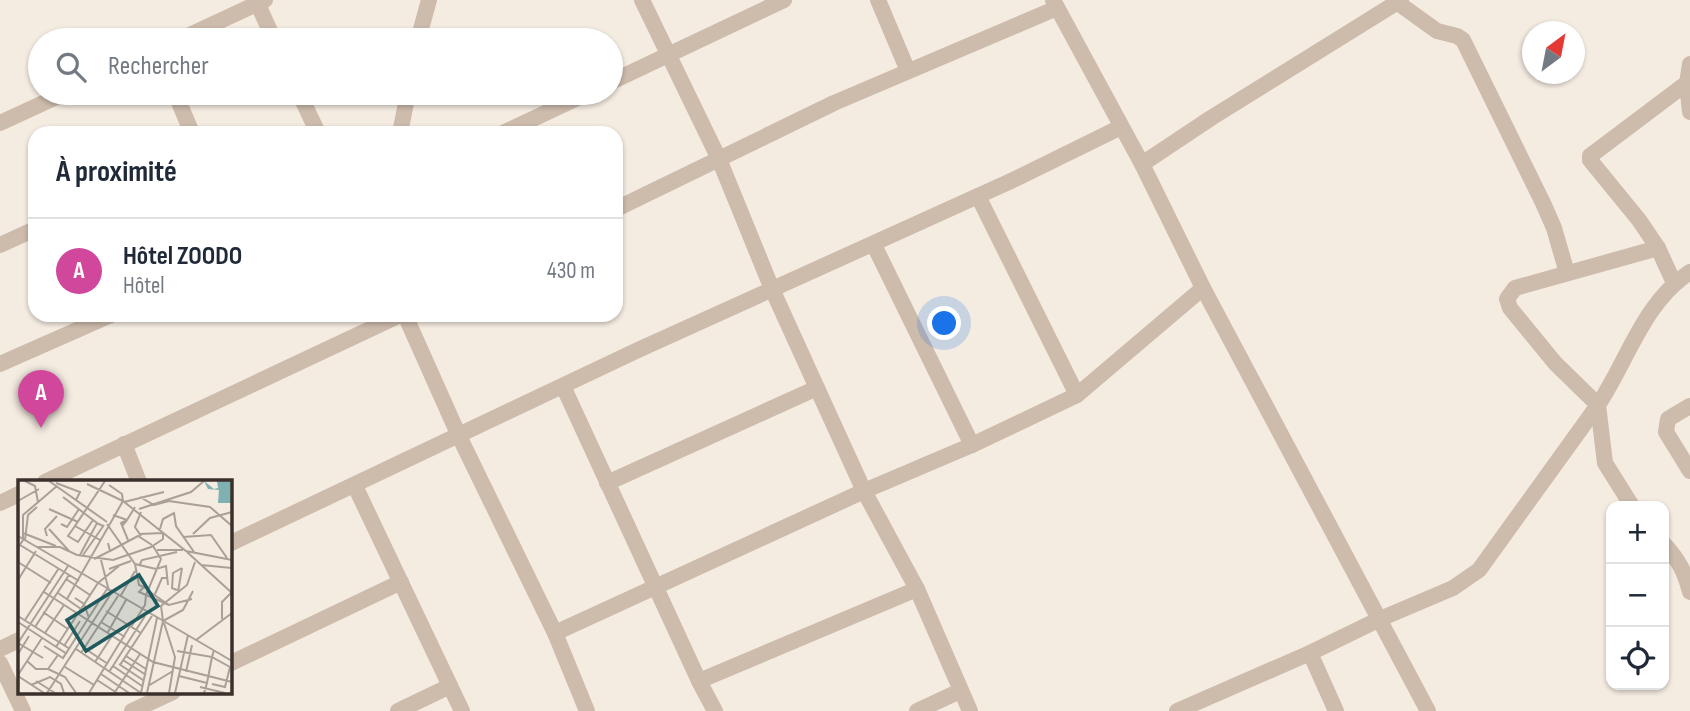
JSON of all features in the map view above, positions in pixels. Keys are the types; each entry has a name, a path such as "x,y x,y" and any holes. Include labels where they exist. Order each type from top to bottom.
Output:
{"street":[{"path":"421,28 429,0"},
{"path":"642,0 719,159 772,289 864,491 918,589 970,711"},
{"path":"623,76 784,0"},
{"path":"878,0 908,71"},
{"path":"204,28 259,1 270,28"},
{"path":"1142,164 1399,1 1437,31 1463,40 1543,203 1567,273"},
{"path":"623,206 1055,4 1142,164 1203,288 1428,711"},
{"path":"1690,64 1687,83 1690,112"},
{"path":"1674,283 1658,248 1590,160 1590,156 1687,83"},
{"path":"0,123 39,105"},
{"path":"180,105 189,126"},
{"path":"305,105 315,126"},
{"path":"401,126 406,105"},
{"path":"518,126 562,105"},
{"path":"231,543 772,289 874,245 1121,127"},
{"path":"978,196 1077,395"},
{"path":"0,245 28,232"},
{"path":"874,245 972,445"},
{"path":"1629,501 1605,463 1598,405 1555,363 1510,308 1507,299 1515,288 1658,248"},
{"path":"1177,711 1453,588 1479,570 1614,382 1642,324 1674,283 1690,272"},
{"path":"555,633 1077,395 1203,288"},
{"path":"0,364 95,322"},
{"path":"49,480 388,322"},
{"path":"406,322 458,436 555,633 587,711"},
{"path":"563,386 654,586 715,711"},
{"path":"607,483 817,388"},
{"path":"1690,406 1668,419 1666,432 1690,471"},
{"path":"124,444 138,480"},
{"path":"355,486 462,711"},
{"path":"0,503 18,494"},
{"path":"1669,551 1680,565 1690,592"},
{"path":"231,663 401,582"},
{"path":"699,681 918,589"},
{"path":"0,649 18,640"},
{"path":"1310,653 1336,711"},
{"path":"0,663 23,711"},
{"path":"398,711 450,686"},
{"path":"917,711 960,691"},
{"path":"132,711 169,694"}],"place":[{"name":"Hôtel ZOODO","path":"41,428"}]}
